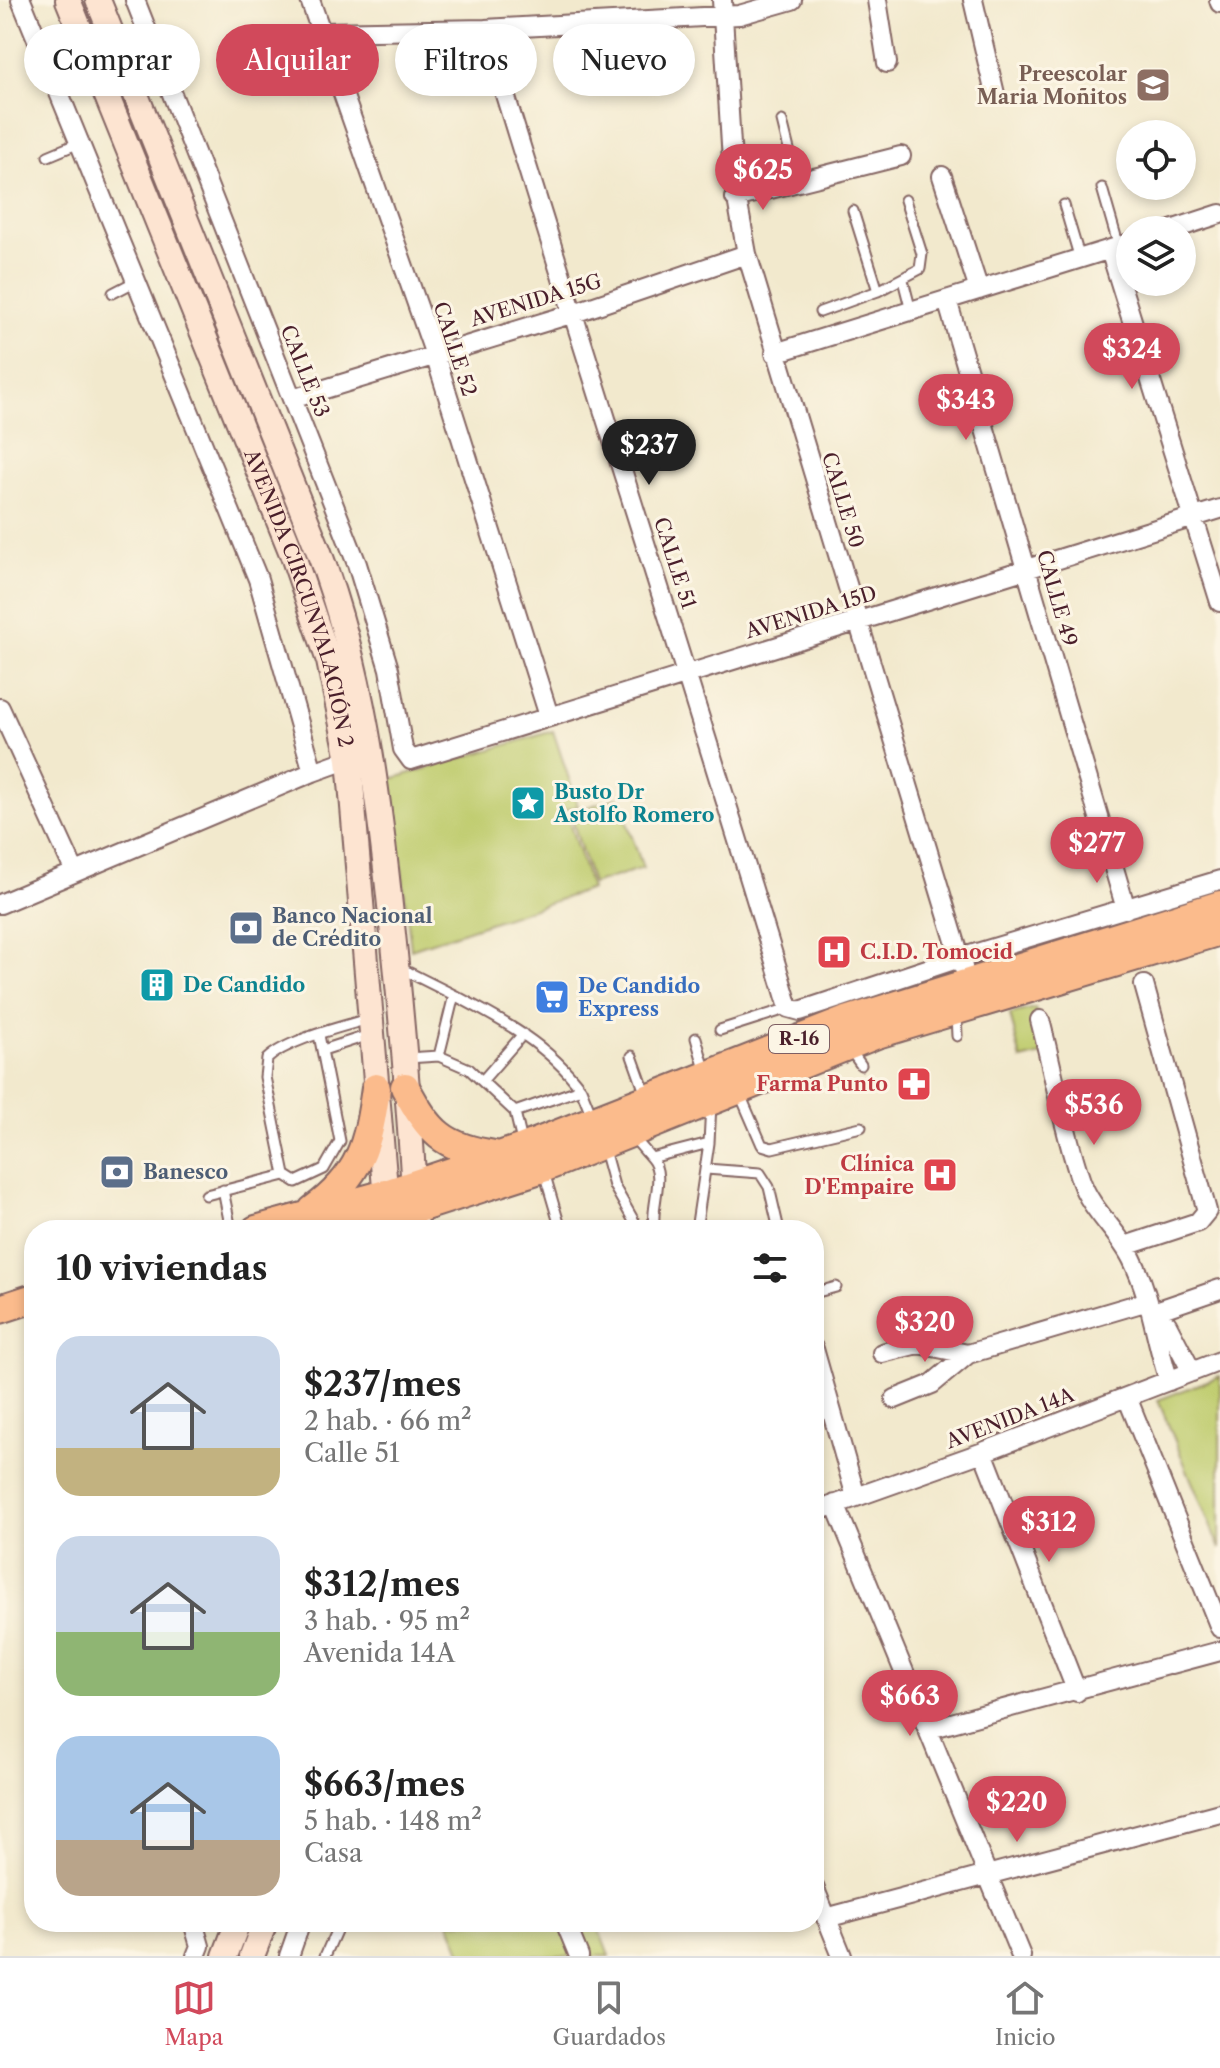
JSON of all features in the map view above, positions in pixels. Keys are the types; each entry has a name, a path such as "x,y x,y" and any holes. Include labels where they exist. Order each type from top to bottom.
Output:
{"main road":[{"name":"AVENIDA CIRCUNVALACIÓN 2","path":"68,0 309,598 329,661 349,759 387,1215"},
{"name":"AVENIDA CIRCUNVALACIÓN 2","path":"98,0 331,584 362,693 377,785 419,1214"},
{"name":"R-16","path":"289,1220 305,1215 419,1214 543,1168 648,1102 709,1089 738,1089 854,1055 963,998 1220,905"},
{"name":"R-16","path":"419,1214 512,1152 599,1134 631,1134 709,1089 846,1021 963,998 1220,931"},
{"path":"405,1087 422,1118 436,1135 469,1151 512,1152"},
{"path":"305,1215 336,1193 358,1164 370,1130 376,1088"},
{"path":"0,1309 24,1301"},
{"path":"0,1328 24,1321"},
{"path":"222,1956 233,1932"},
{"path":"252,1956 261,1932"}],"street":[{"path":"21,0 139,280 258,579 313,772"},
{"name":"CALLE 53","path":"135,0 373,613 403,749 411,760 416,760"},
{"name":"CALLE 52","path":"310,0 318,24"},
{"path":"537,24 723,8 739,15 792,0"},
{"path":"877,0 887,63"},
{"path":"973,0 995,94"},
{"name":"CALLE 50","path":"723,8 735,198 747,254 858,621 963,998"},
{"name":"CALLE 52","path":"344,96 435,355 549,716"},
{"name":"CALLE 51","path":"505,96 571,314 794,1010"},
{"path":"735,198 901,156"},
{"path":"942,176 979,290"},
{"path":"1196,222 1220,214"},
{"path":"775,353 1116,248"},
{"name":"AVENIDA 15G","path":"292,399 571,314 747,254"},
{"path":"1133,296 1220,602"},
{"name":"CALLE 49","path":"947,300 1126,909"},
{"name":"AVENIDA 15D","path":"416,760 1220,509"},
{"path":"0,708 74,870"},
{"path":"0,904 74,870 349,759 377,785"},
{"path":"794,1010 963,998 1126,909 1220,880"},
{"path":"1125,1246 1198,1222 1207,1211 1144,985"},
{"path":"1040,1020 1081,1180 1125,1246 1152,1310 1154,1338 1169,1381"},
{"path":"882,1353 918,1344 968,1354 1152,1310 1220,1289"},
{"path":"1152,1310 1167,1324 1192,1372"},
{"path":"895,1399 932,1384 968,1354"},
{"name":"AVENIDA 14A","path":"824,1508 983,1452 1220,1361"},
{"path":"824,1384 856,1497"},
{"path":"1127,1397 1220,1628"},
{"path":"983,1452 1077,1692"},
{"path":"835,1504 1021,1956"},
{"path":"929,1729 1077,1692 1220,1651"},
{"path":"826,1918 1220,1813"},
{"path":"824,1913 842,1956"},
{"path":"289,1956 297,1932"},
{"path":"569,1932 579,1956"},
{"path":"198,1951 222,1956"}],"lane":[{"path":"782,121 797,182"},
{"path":"48,156 79,143"},
{"path":"1102,188 1116,234"},
{"path":"820,312 878,291 920,269 923,263 905,200"},
{"path":"1064,205 1080,259"},
{"path":"853,211 878,291"},
{"path":"113,293 139,280"},
{"path":"903,280 911,311"},
{"path":"396,966 523,1034 552,1056 581,1089 599,1134 614,1186 633,1220"},
{"path":"439,1056 454,995"},
{"path":"720,1030 794,1010"},
{"path":"285,1175 264,1067 273,1054 319,1035 371,1026"},
{"path":"323,1050 371,1026"},
{"path":"483,1080 523,1034"},
{"path":"206,1195 285,1175 296,1182 317,1175 332,1159 340,1141 319,1035"},
{"path":"696,1038 709,1089 709,1143 698,1220"},
{"path":"403,1058 439,1056 454,1059 483,1080 515,1112 512,1152"},
{"path":"632,1056 648,1102"},
{"path":"515,1112 581,1089"},
{"path":"738,1089 762,1145 772,1148 861,1127"},
{"path":"631,1134 651,1158 658,1176 652,1209 654,1220"},
{"path":"651,1158 709,1143"},
{"path":"543,1168 558,1220"},
{"path":"706,1169 760,1173 769,1187 777,1220"},
{"path":"223,1190 229,1220"},
{"path":"824,1290 836,1287"},
{"path":"325,1956 336,1932"}],"green space":[{"path":"553,731 578,806 565,810 591,889 411,949 391,779"},
{"path":"618,797 643,868 592,884 570,813"},
{"path":"1035,1008 1046,1054 1021,1060 1010,1014"},
{"path":"1220,1376 1220,1549 1158,1400"},
{"path":"453,1932 600,1932 609,1956 463,1956"}],"place":[{"name":"Preescolar Maria Moñitos","path":"1153,85"},
{"name":"Busto Dr Astolfo Romero","path":"528,803"},
{"name":"Banco Nacional de Crédito","path":"246,928"},
{"name":"C.I.D. Tomocid","path":"834,952"},
{"name":"De Candido","path":"157,985"},
{"name":"De Candido Express","path":"552,997"},
{"name":"Farma Punto","path":"914,1084"},
{"name":"Banesco","path":"117,1172"},
{"name":"Clínica D'Empaire","path":"940,1175"}]}
